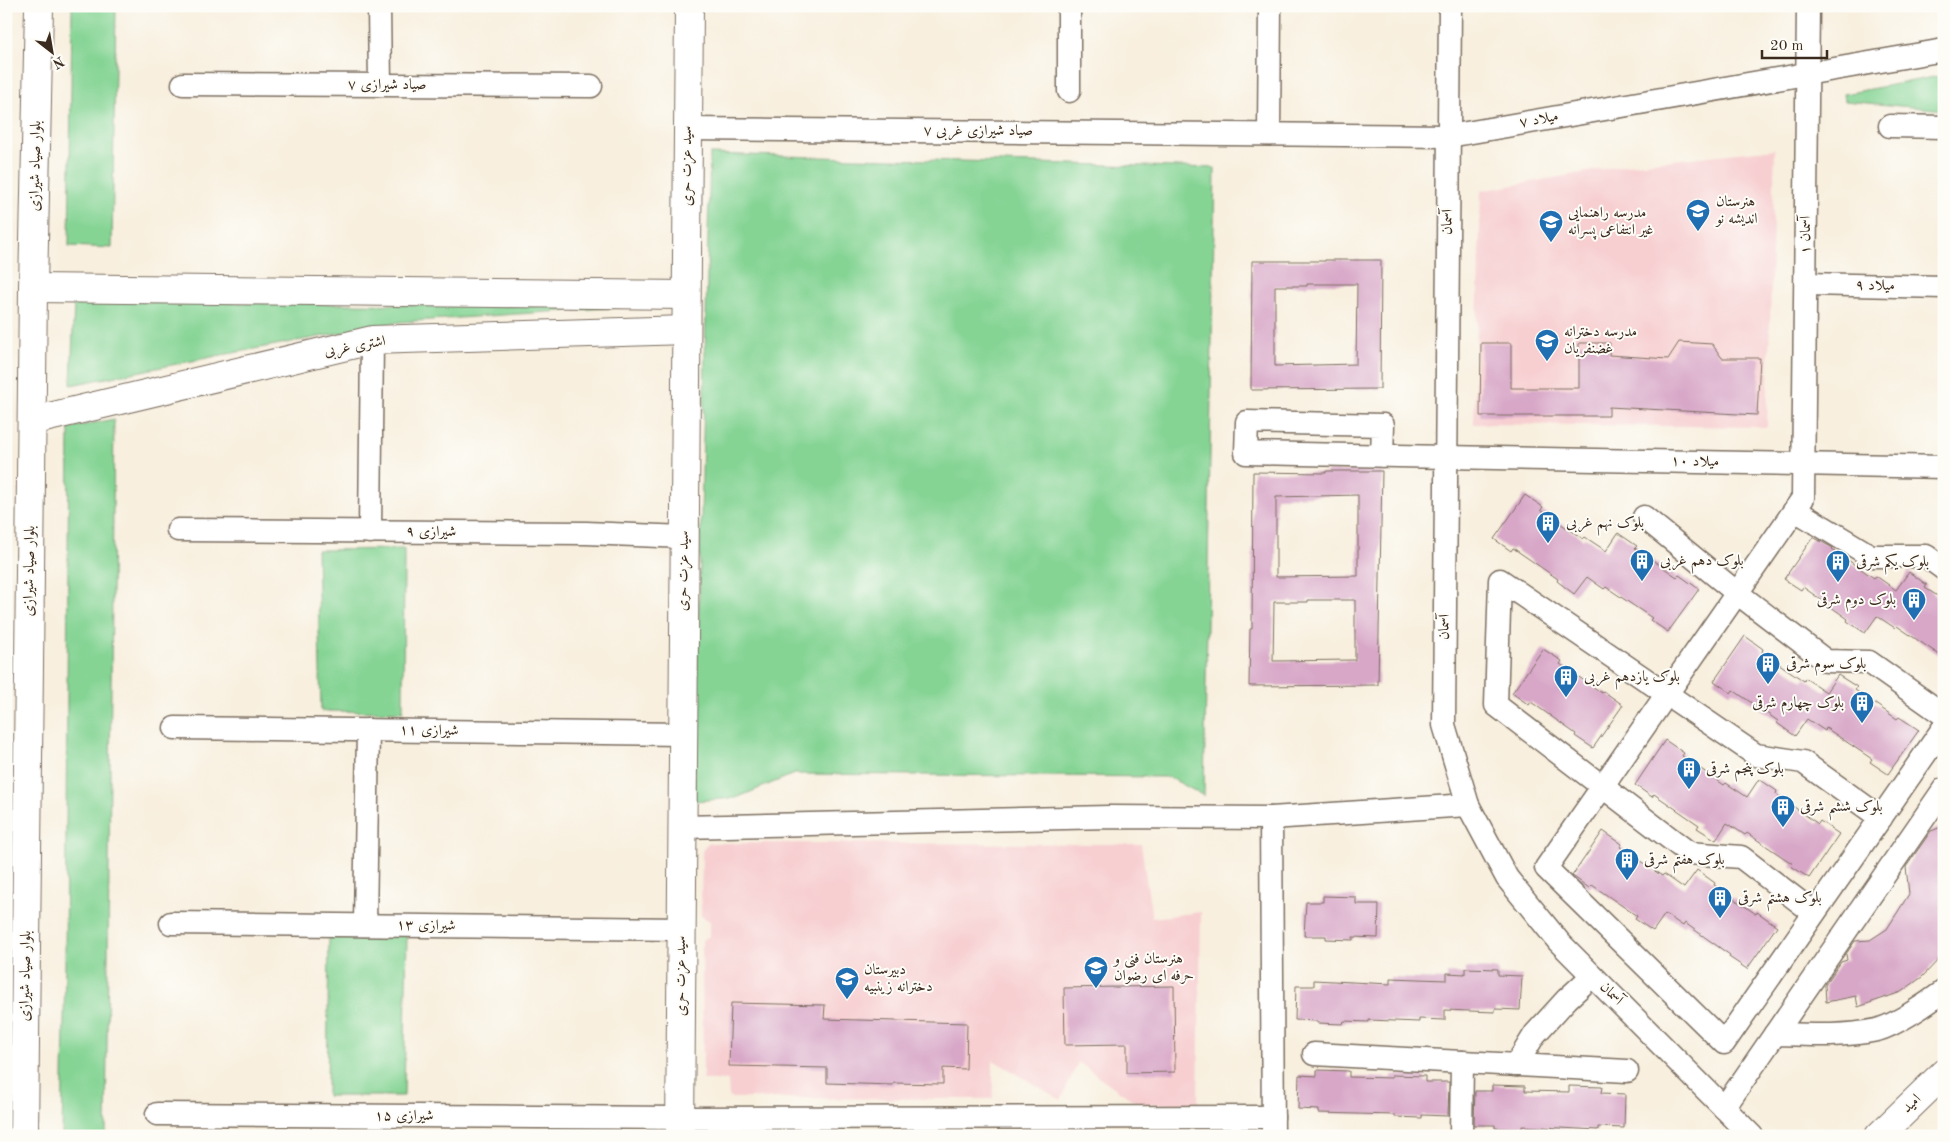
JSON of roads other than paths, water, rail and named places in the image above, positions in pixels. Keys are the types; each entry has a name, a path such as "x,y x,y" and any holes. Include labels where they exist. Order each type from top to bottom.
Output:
{"street":[{"name":"بلوار صیاد شیرازی","path":"24,1136 33,288 39,6"},
{"path":"379,6 380,85"},
{"name":"سید عزت حری","path":"680,1127 689,6"},
{"path":"1069,6 1069,91"},
{"path":"1268,134 1270,6"},
{"name":"آسمان","path":"1450,6 1444,726 1468,805 1507,878 1559,942 1752,1136"},
{"name":"آسمان ۱","path":"1808,6 1803,498 1546,868 1724,1043 1814,913"},
{"name":"میلاد ۷","path":"1268,134 1449,136 1944,50"},
{"name":"صیاد شیرازی ۷","path":"183,84 591,86"},
{"path":"1890,126 1944,127"},
{"name":"صیاد شیرازی غربی ۷","path":"687,129 1268,134"},
{"name":"میلاد ۹","path":"1806,284 1944,287"},
{"path":"33,288 686,295"},
{"path":"636,331 645,324 647,314 646,305 639,294"},
{"name":"اشتری غربی","path":"32,421 372,340 686,330"},
{"path":"370,532 372,340"},
{"name":"میلاد ۱۰","path":"1382,456 1382,425 1247,422 1246,453 1382,456 1944,467"},
{"path":"1795,510 1871,556 1926,556 1944,569"},
{"path":"1644,518 1737,593 1826,661 1869,662 1944,715"},
{"name":"شیرازی ۹","path":"178,530 586,533 685,537"},
{"path":"1881,818 1803,762 1756,755 1500,580 1496,705 1690,853 1741,857 1814,913 1881,818 1944,727"},
{"name":"شیرازی ۱۱","path":"175,728 683,734"},
{"path":"365,925 368,730"},
{"path":"1724,1108 1944,789"},
{"path":"682,827 1099,817 1271,818 1468,805"},
{"path":"1271,818 1273,1126"},
{"name":"شیرازی ۱۳","path":"171,923 682,929"},
{"path":"1516,1065 1535,1034 1567,999 1592,976"},
{"path":"1776,1034 1827,1036 1878,1029 1922,1008 1944,991"},
{"path":"1314,1054 1627,1071"},
{"path":"1461,1136 1462,1062"},
{"name":"امید","path":"1880,1136 1944,1073"},
{"name":"شیرازی ۱۵","path":"157,1114 362,1126 1273,1126"}],"place":[{"name":"هنرستان اندیشه نو","path":"1698,232"},
{"name":"مدرسه راهنمایی غیر انتفاعی پسرانه","path":"1551,243"},
{"name":"مدرسه دخترانه غضنفریان","path":"1547,362"},
{"name":"بلوک نهم غربی","path":"1548,544"},
{"name":"بلوک دهم غربی","path":"1642,582"},
{"name":"بلوک یکم شرقی","path":"1838,583"},
{"name":"بلوک دوم شرقی","path":"1914,621"},
{"name":"بلوک سوم شرقی","path":"1768,685"},
{"name":"بلوک یازدهم غربی","path":"1566,698"},
{"name":"بلوک چهارم شرقی","path":"1862,724"},
{"name":"بلوک پنجم شرقی","path":"1689,790"},
{"name":"بلوک ششم شرقی","path":"1783,828"},
{"name":"بلوک هفتم شرقی","path":"1627,881"},
{"name":"بلوک هشتم شرقی","path":"1720,919"},
{"name":"هنرستان فنی و حرفه ای رضوان","path":"1096,989"},
{"name":"دبیرستان دخترانه زینبیه","path":"847,1000"}]}
